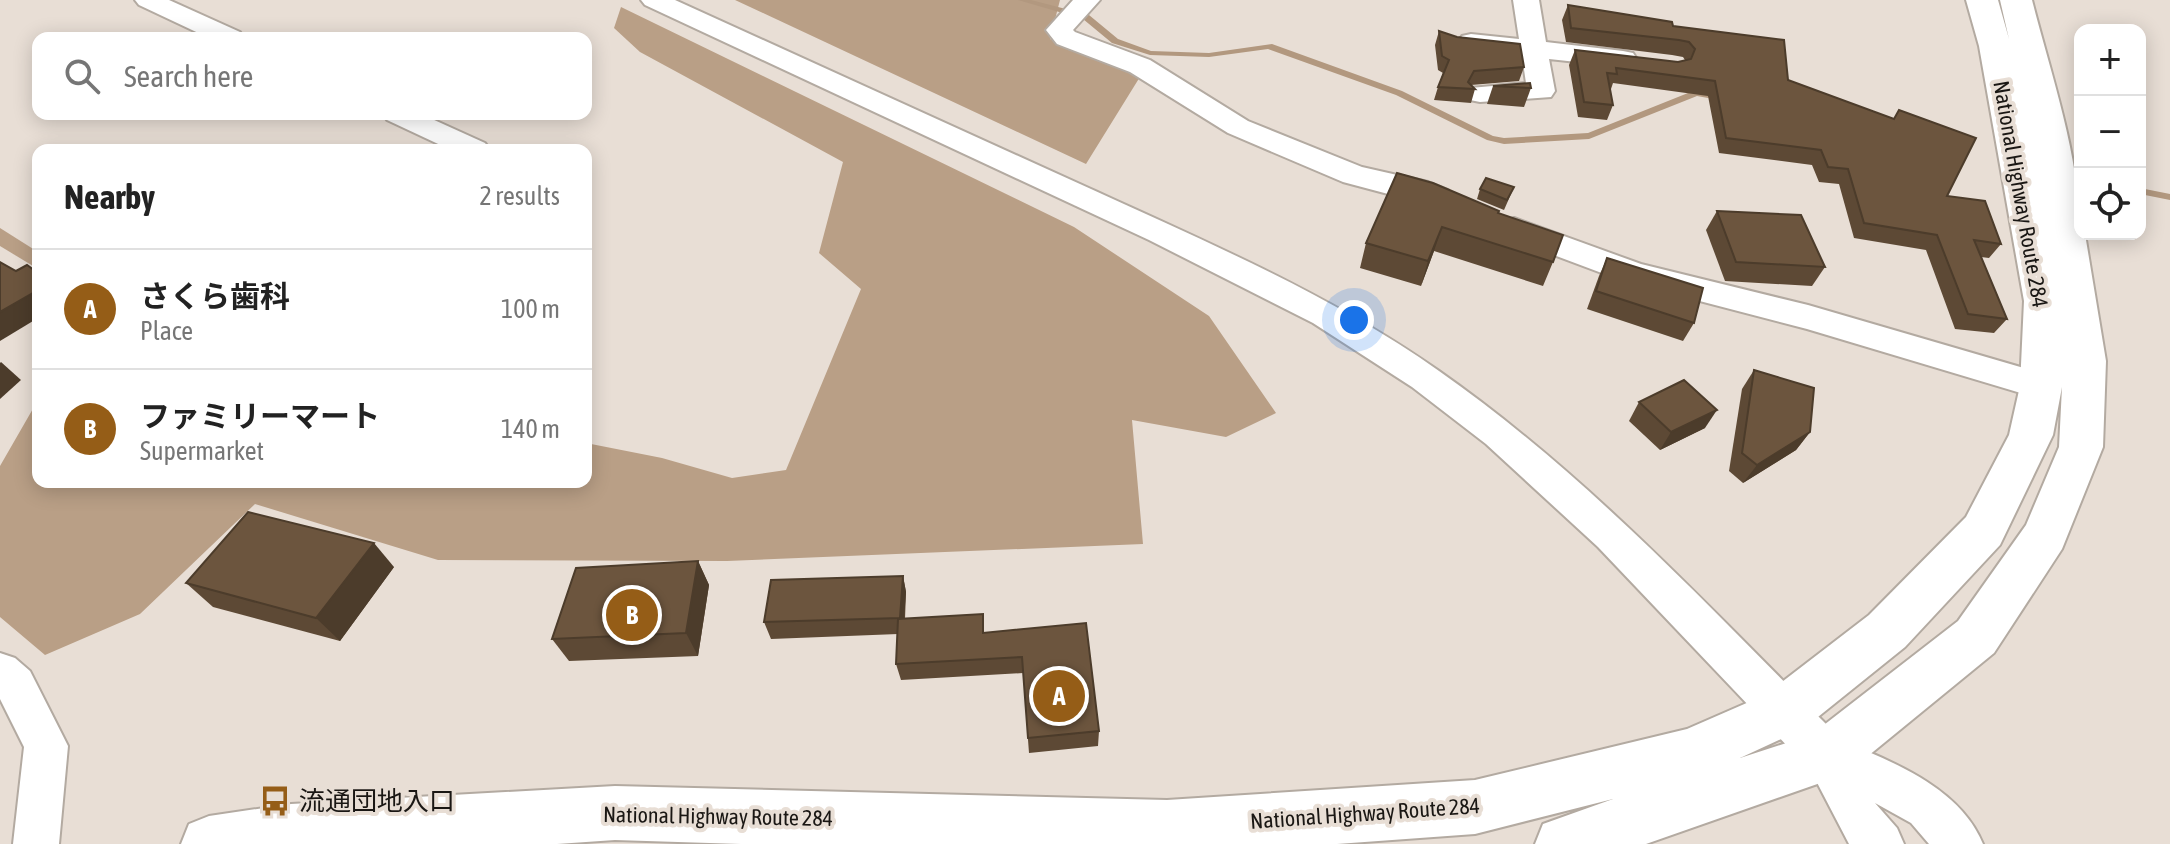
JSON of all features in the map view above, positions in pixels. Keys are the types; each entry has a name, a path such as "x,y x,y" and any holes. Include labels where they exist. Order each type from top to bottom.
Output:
{"highway":[{"name":"National Highway Route 284","path":"209,844 291,832 615,813 1167,828 1475,807 1691,754 1784,712 1887,631 1983,531 2031,435 2041,386 2044,301 1995,46 1982,0"},
{"name":"National Highway Route 284","path":"1563,844 1827,756 1976,637 2045,535 2081,447 2085,361 2073,271 2045,119 2016,0"}],"street":[{"path":"148,0 218,32"},
{"path":"654,0 1160,233 1325,315 1424,378 1499,434 1612,536 1827,756 1862,824 1881,844"},
{"path":"1087,0 1059,30 1066,38 1140,66 1253,133 1354,175 1417,189 1460,207"},
{"path":"1480,94 1541,91 1526,0"},
{"path":"1454,40 1641,62"},
{"path":"410,120 462,144"},
{"path":"1489,219 1634,273 1808,317 2041,386"},
{"path":"0,672 15,685 46,746 36,844"},
{"path":"1827,756 1864,772 1927,807 1960,844"}],"shaded area":[{"path":"735,0 1060,0 1050,39 1143,72 1086,164"},
{"path":"621,7 1074,227 1209,316 1276,413 1226,437 1132,420 1143,544 727,561 438,560 255,504 140,614 45,655 0,617 0,466 32,410 32,488 592,488 592,444 662,458 732,478 786,470 861,289 819,253 843,162 640,52 614,28"},
{"path":"0,228 32,248 32,265 0,246"}],"building":[{"path":"1568,5 1672,22 1673,26 1784,40 1788,80 1894,119 1899,110 1976,138 1947,196 1985,201 2001,244 1974,240 2007,319 1968,314 1937,235 1864,223 1848,169 1828,167 1821,150 1726,138 1715,81 1616,68 1617,74 1607,73 1613,105 1584,102 1575,50 1678,62 1691,59 1695,49 1689,42 1679,40 1571,28"},
{"path":"1439,31 1457,37 1520,44 1524,67 1474,71 1468,82 1475,89 1438,87 1449,60 1442,56"},
{"path":"1530,83 1531,88 1493,86"},
{"path":"1397,173 1433,183 1498,213 1563,235 1553,262 1442,227 1428,261 1366,243"},
{"path":"1486,178 1514,187 1507,200 1480,189"},
{"path":"1717,211 1801,215 1825,267 1736,262"},
{"path":"1607,258 1703,288 1694,323 1596,291"},
{"path":"0,262 16,271 27,265 32,269 32,293 0,312"},
{"path":"1754,370 1814,388 1810,432 1757,465 1742,453"},
{"path":"1684,380 1717,410 1671,432 1639,402"},
{"path":"248,512 374,543 316,618 186,583"},
{"path":"698,561 686,633 552,639 576,568"},
{"path":"903,576 900,618 764,622 771,580"},
{"path":"983,614 983,633 1086,623 1099,731 1028,738 1022,657 896,664 898,619"}],"waterway":[{"path":"1022,0 1086,17 1115,41 1150,53 1209,55 1269,46 1399,93 1490,138 1504,141 1589,136 1696,93 1708,95"},
{"path":"2146,192 2170,197"}],"place":[{"name":"ファミリーマート","path":"632,615"},
{"name":"さくら歯科","path":"1059,696"},
{"name":"流通団地入口","path":"275,801"}]}
